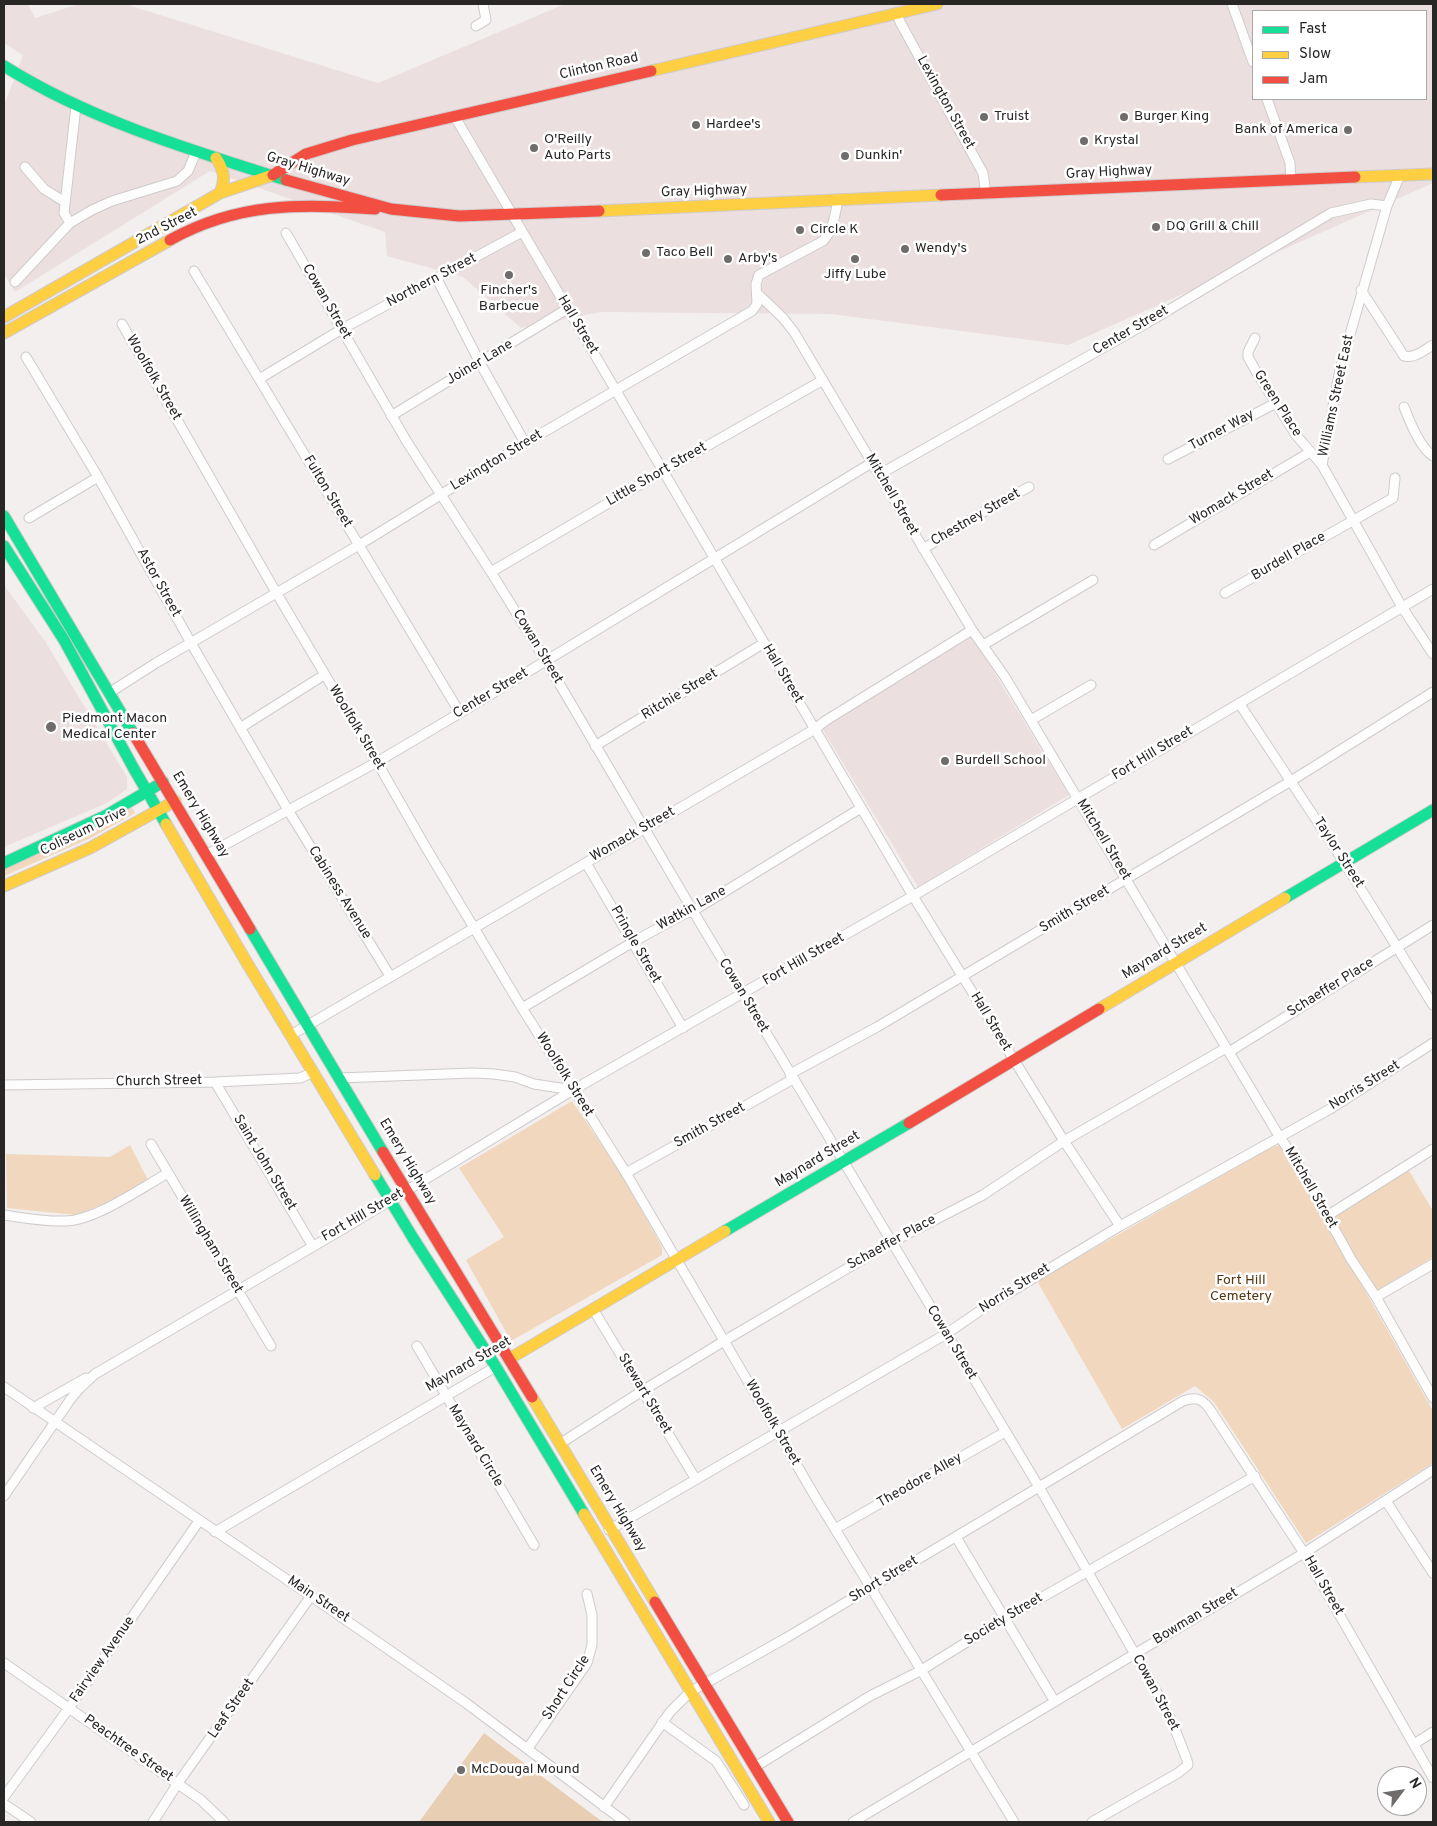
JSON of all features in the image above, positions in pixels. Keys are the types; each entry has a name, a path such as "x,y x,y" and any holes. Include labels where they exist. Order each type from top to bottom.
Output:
{"main road":[{"name":"Clinton Road","path":"273,175 306,154 322,148 938,4"},
{"name":"Gray Highway","path":"4,66 34,85 76,106 196,152 391,209 459,216 1433,174"},
{"path":"216,158 222,166 224,174 225,183 220,193"},
{"name":"2nd Street","path":"4,317 220,193 273,175"},
{"name":"2nd Street","path":"4,333 188,230 213,220 268,207 300,206 391,209"},
{"name":"Emery Highway","path":"4,516 406,1190 561,1443 788,1822"},
{"path":"4,546 43,606 158,811 291,1035 391,1200 496,1367 769,1822"},
{"path":"4,560 43,606"},
{"name":"Coliseum Drive","path":"4,863 71,835 163,782"},
{"name":"Coliseum Drive","path":"4,886 90,848 174,801"},
{"name":"Maynard Street","path":"509,1359 1014,1061 1433,810"}],"street":[{"path":"476,26 486,20 483,4"},
{"path":"1232,4 1252,59"},
{"name":"Lexington Street","path":"897,14 983,172 986,194"},
{"path":"1267,100 1290,163 1291,180"},
{"path":"70,223 64,213 64,202 76,106"},
{"name":"Hall Street","path":"455,117 913,896 1064,1141 1120,1226"},
{"path":"15,282 70,223 112,201 177,181 188,171 196,152"},
{"path":"26,167 44,189 64,202"},
{"name":"Williams Street East","path":"1400,175 1387,206 1361,290 1340,370 1322,465 1402,607 1433,654"},
{"name":"Lexington Street","path":"109,693 359,545 525,443 752,311 757,304 756,293 759,275 823,241 829,235 834,223 838,200"},
{"name":"Center Street","path":"880,474 1139,327 1330,213 1371,204 1387,206"},
{"name":"Northern Street","path":"259,379 342,329 522,232"},
{"name":"Cowan Street","path":"286,233 391,416 492,572 546,661 644,829 1038,1487 1135,1654 1173,1724 1188,1760 1188,1765 1178,1773 1092,1822"},
{"name":"Fulton Street","path":"194,271 460,713"},
{"path":"437,279 480,363 525,443"},
{"path":"1361,290 1404,356 1415,355 1433,346"},
{"name":"Mitchell Street","path":"756,293 783,318 794,332 972,630 1005,677 1279,1136 1297,1162 1351,1259 1376,1297 1433,1398"},
{"name":"Joiner Lane","path":"391,416 567,309"},
{"name":"Woolfolk Street","path":"122,324 424,846 522,1008 626,1172 777,1432 1014,1822"},
{"name":"Green Place","path":"1255,338 1248,352 1248,357 1296,434 1322,465"},
{"name":"Astor Street","path":"26,357 98,477 288,810"},
{"name":"Little Short Street","path":"492,572 663,471 823,380"},
{"name":"Turner Way","path":"1168,459 1276,403"},
{"path":"1404,407 1412,427 1426,449 1433,456"},
{"name":"Womack Street","path":"1154,545 1310,452"},
{"name":"Center Street","path":"206,855 377,762 873,462"},
{"path":"29,518 98,477"},
{"name":"Burdell Place","path":"1225,593 1393,498 1395,478"},
{"name":"Chestney Street","path":"923,549 992,507 1030,487"},
{"path":"983,645 1093,580"},
{"name":"Fort Hill Street","path":"33,1408 95,1374 391,1200 573,1090 913,896 1433,589"},
{"name":"Womack Street","path":"291,1035 815,729 832,716 972,630"},
{"name":"Ritchie Street","path":"595,746 764,644"},
{"path":"240,728 324,675"},
{"path":"1031,720 1091,685"},
{"name":"Smith Street","path":"626,1172 877,1027 1291,781 1433,692"},
{"name":"Taylor Street","path":"1240,703 1344,862 1433,1005"},
{"name":"Watkin Lane","path":"522,1008 633,942 693,911 861,808"},
{"name":"Cabiness Avenue","path":"288,810 390,976"},
{"name":"Pringle Street","path":"586,863 683,1028"},
{"name":"Schaeffer Place","path":"561,1443 724,1341 892,1242 983,1195 1064,1141 1228,1050 1433,925"},
{"name":"Norris Street","path":"598,1536 946,1334 984,1308 1120,1226 1330,1109 1433,1042"},
{"name":"Church Street","path":"4,1085 215,1082 300,1078 314,1072"},
{"path":"339,1078 480,1073 494,1074 534,1084 573,1090"},
{"name":"Saint John Street","path":"215,1082 312,1245"},
{"path":"534,1084 544,1092 550,1104"},
{"name":"Willingham Street","path":"151,1144 271,1346"},
{"path":"1327,1216 1433,1149"},
{"path":"4,1215 67,1221 83,1218 107,1207 168,1173"},
{"path":"1376,1297 1433,1264"},
{"name":"Stewart Street","path":"593,1309 695,1478"},
{"name":"Maynard Circle","path":"417,1346 534,1545"},
{"name":"Maynard Street","path":"215,1532 509,1359"},
{"name":"Fort Hill Street","path":"4,1496 54,1422 78,1390 95,1374"},
{"name":"Main Street","path":"4,1387 311,1596 528,1748 625,1822"},
{"name":"Short Street","path":"604,1807 662,1722 677,1703 690,1692 786,1638 1183,1401 1195,1398 1202,1400"},
{"name":"Hall Street","path":"1202,1400 1255,1476 1304,1553 1433,1778"},
{"name":"Theodore Alley","path":"835,1529 1005,1432"},
{"name":"Bowman Street","path":"853,1822 1304,1553 1433,1470"},
{"name":"Society Street","path":"754,1766 870,1696 920,1670 1004,1619 1255,1476"},
{"path":"1386,1501 1433,1573"},
{"name":"Fairview Avenue","path":"4,1797 69,1708 199,1521"},
{"path":"956,1537 1055,1702"},
{"name":"Short Circle","path":"528,1748 587,1663 592,1632 592,1615 587,1594"},
{"name":"Leaf Street","path":"153,1822 178,1783 311,1596"},
{"name":"Peachtree Street","path":"4,1663 178,1783 201,1800 224,1822"},
{"path":"662,1722 716,1761 744,1805"},
{"path":"1414,1744 1433,1732"},
{"path":"4,1804 31,1822"}],"shaded area":[{"path":"4,4 28,4 35,18 79,4 125,4 378,83 565,4 1433,4 1433,183 1068,345 831,314 601,312 521,328 463,277 387,256 385,232 210,171 15,292 4,274 4,106 23,55 4,43"},
{"name":"Piedmont Macon Medical Center","path":"4,585 45,641 127,777 127,789 107,803 4,847"},
{"name":"Burdell School","path":"972,636 1069,795 918,887 821,727"},
{"path":"484,1733 592,1814 603,1822 419,1822"}],"green space":[{"path":"132,808 135,813 91,838 4,876 4,869"},
{"path":"572,1101 622,1175 662,1247 662,1255 511,1341 466,1260 504,1237 459,1168"},
{"path":"130,1145 149,1182 76,1215 7,1208 6,1154 110,1157"},
{"name":"Fort Hill Cemetery","path":"1279,1145 1294,1165 1433,1411 1433,1463 1306,1543 1214,1402 1195,1386 1122,1429 1037,1281 1268,1149"},
{"path":"1408,1169 1433,1211 1433,1257 1377,1291 1341,1237 1334,1218"}],"traffic: fast":[{"path":"4,66 37,85 106,118 177,145 286,180"},
{"path":"4,516 133,733"},
{"path":"4,546 64,640 166,824"},
{"path":"4,863 105,816 163,782"},
{"path":"1285,898 1433,810"},
{"path":"250,929 383,1152"},
{"path":"725,1231 909,1123"},
{"path":"375,1175 496,1367 584,1514"}],"traffic: slow":[{"path":"651,71 937,4"},
{"path":"216,158 223,175 220,193"},
{"path":"1355,177 1433,174"},
{"path":"4,317 220,193 273,175"},
{"path":"599,211 941,195"},
{"path":"4,333 170,240"},
{"path":"4,886 90,848 175,801"},
{"path":"166,824 247,963 375,1175"},
{"path":"1099,1009 1285,898"},
{"path":"509,1359 725,1231"},
{"path":"532,1397 655,1602"},
{"path":"584,1514 769,1822"}],"traffic: jam":[{"path":"273,175 306,154 352,140 651,71"},
{"path":"941,195 1355,177"},
{"path":"286,180 391,209 459,216 599,211"},
{"path":"170,240 220,218 270,208 321,206 375,209"},
{"path":"133,733 250,929"},
{"path":"909,1123 1099,1009"},
{"path":"383,1152 532,1397"},
{"path":"655,1602 788,1822"}],"place":[{"name":"Truist","path":"984,117"},
{"name":"Burger King","path":"1124,117"},
{"name":"Hardee's","path":"696,125"},
{"name":"Bank of America","path":"1348,130"},
{"name":"Krystal","path":"1084,141"},
{"name":"O'Reilly Auto Parts","path":"534,148"},
{"name":"Dunkin'","path":"845,156"},
{"name":"DQ Grill & Chill","path":"1156,227"},
{"name":"Circle K","path":"800,230"},
{"name":"Wendy's","path":"905,249"},
{"name":"Taco Bell","path":"646,253"},
{"name":"Arby's","path":"728,259"},
{"name":"Jiffy Lube","path":"855,259"},
{"name":"Fincher's Barbecue","path":"509,275"},
{"name":"Piedmont Macon Medical Center","path":"51,727"},
{"name":"Burdell School","path":"945,761"},
{"name":"McDougal Mound","path":"461,1770"}]}
